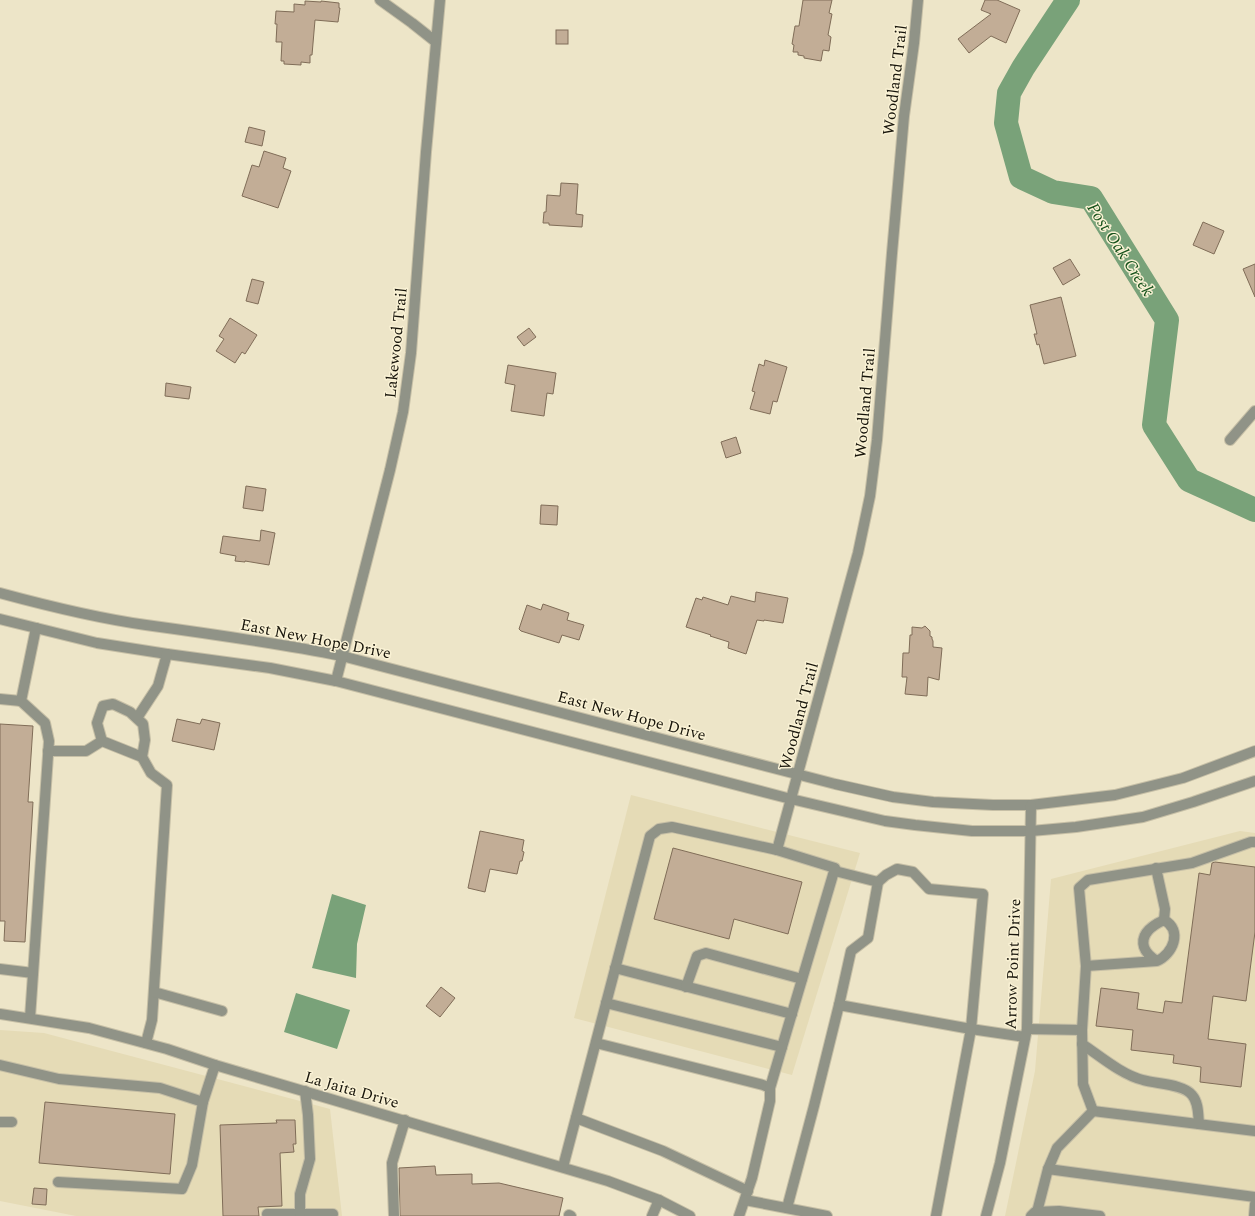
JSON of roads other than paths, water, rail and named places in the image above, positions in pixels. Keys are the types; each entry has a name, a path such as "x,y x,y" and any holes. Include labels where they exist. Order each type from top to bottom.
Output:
{"street":[{"path":"380,0 436,42"},
{"name":"Lakewood Trail","path":"336,681 390,470 403,412 411,352 426,152 440,0"},
{"name":"Woodland Trail","path":"777,850 858,553 870,496 877,440 904,116 918,0"},
{"path":"1230,440 1255,411"},
{"name":"East New Hope Drive","path":"0,593 94,616 145,625 292,646 342,656 798,774 893,797 941,802 993,805 1031,805 1115,795 1183,778 1255,751"},
{"path":"0,619 97,643 270,668 336,681 791,799 885,821 972,831 1031,831 1076,827 1144,817 1255,781"},
{"path":"21,701 36,628"},
{"path":"137,718 158,686 167,654"},
{"path":"0,699 21,701 45,724 49,741 30,1018"},
{"path":"102,740 97,723 103,706 113,704 130,712 143,724 145,740 142,757"},
{"path":"48,751 86,751 102,740"},
{"path":"102,740 142,757 152,773 167,785 152,1020 146,1043"},
{"name":"Arrow Point Drive","path":"986,1216 1000,1163 1026,1033 1031,805"},
{"path":"563,1167 650,836 659,829 672,827 777,850 835,868 835,871 878,882"},
{"path":"1093,1111 1083,1084 1082,1030 1086,966 1079,888 1088,880 1192,863 1251,842 1255,842"},
{"path":"1156,868 1165,909 1164,920"},
{"path":"787,1208 816,1098 851,951 868,938 878,882 886,875 897,869 913,872 929,889 983,894 971,1029 936,1216"},
{"path":"739,1216 752,1178 770,1101 770,1088 835,871"},
{"path":"1086,966 1157,961 1164,958 1172,948 1174,931 1169,923 1164,920"},
{"path":"1157,961 1149,955 1144,947 1144,939 1147,930 1164,920"},
{"path":"686,987 697,956 706,953 802,979"},
{"path":"615,968 792,1014"},
{"path":"0,970 33,973"},
{"path":"154,992 222,1012"},
{"path":"606,1004 782,1047"},
{"path":"839,1005 971,1029 1026,1033 1082,1030"},
{"name":"La Jaita Drive","path":"0,1014 89,1028 146,1043 608,1181 659,1200 690,1216"},
{"path":"596,1043 770,1088"},
{"path":"1082,1044 1125,1072 1142,1080 1178,1087 1192,1094 1197,1103 1199,1124"},
{"path":"0,1065 59,1079 160,1088 203,1102"},
{"path":"58,1182 182,1189 192,1165 203,1102 216,1065"},
{"path":"300,1214 300,1194 310,1159 308,1115 305,1091"},
{"path":"1093,1111 1255,1131"},
{"path":"1093,1111 1057,1148 1048,1169 1034,1214 1059,1211 1100,1216"},
{"path":"576,1118 663,1151 746,1195 787,1208 828,1216"},
{"path":"394,1216 392,1163 405,1120"},
{"path":"0,1122 12,1122"},
{"path":"1048,1169 1255,1197"},
{"path":"652,1216 659,1200"},
{"path":"1254,1216 1255,1204"},
{"path":"267,1214 333,1214"}],"waterway":[{"name":"Post Oak Creek","path":"1068,0 1023,68 1009,93 1006,123 1021,177 1053,192 1091,198 1167,320 1154,425 1189,480 1255,510"}]}
